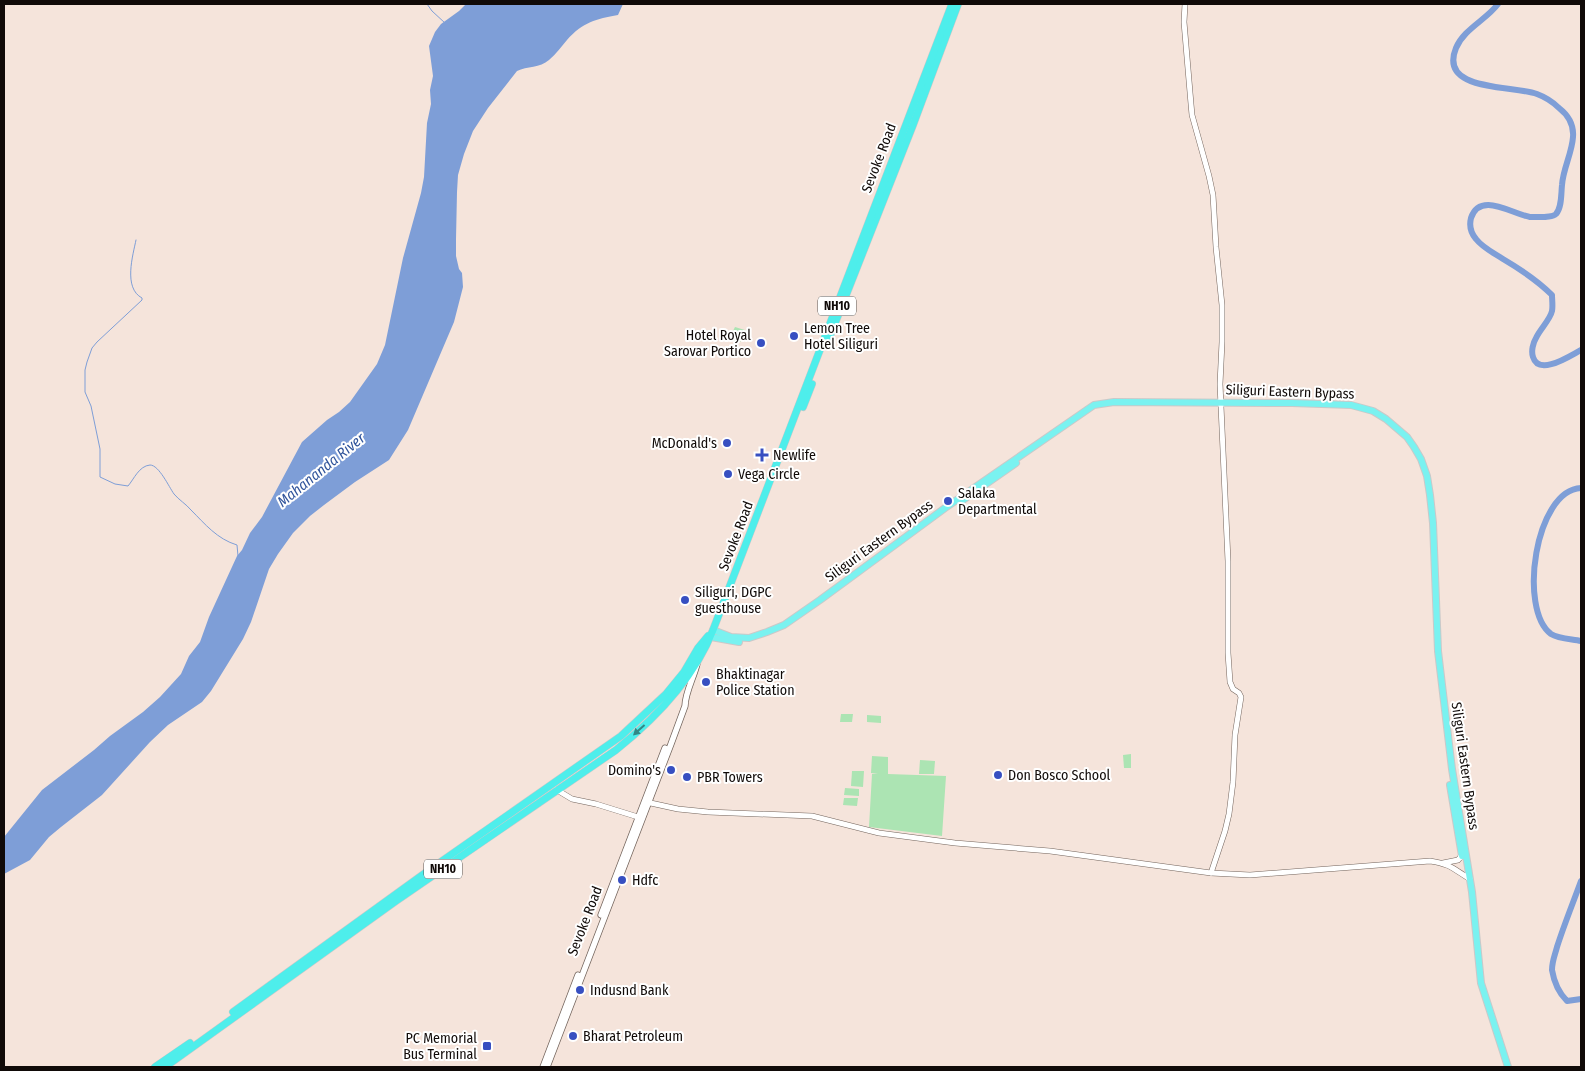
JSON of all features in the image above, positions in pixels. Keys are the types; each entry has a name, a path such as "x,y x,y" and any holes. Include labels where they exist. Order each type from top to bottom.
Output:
{"highway":[{"name":"Sevoke Road","path":"722,609 952,4"},
{"name":"Sevoke Road","path":"722,609 728,604 958,4"},
{"name":"NH10","path":"165,1067 396,901 616,750 647,723 678,690 703,652 722,609"},
{"path":"155,1067 432,868 621,736 666,694 684,672 698,648 712,634"}],"main road":[{"name":"Siliguri Eastern Bypass","path":"712,634 749,638 784,624 820,600 944,508 1094,405 1114,402 1335,404 1361,407 1373,411 1394,425 1407,437 1414,447 1427,476 1433,523 1438,656 1463,854 1468,877 1480,983 1506,1067"},
{"name":"Sevoke Road","path":"543,1067 685,706 697,661"},
{"name":"Sevoke Road","path":"547,1067 638,817 646,802"}],"street":[{"path":"1184,4 1192,114 1213,195 1222,305 1220,384 1227,534 1229,670 1231,686 1241,697 1235,734 1233,782 1229,814 1223,838 1210,873"},
{"path":"557,790 572,799 593,803 638,817"},
{"path":"646,802 678,809 708,812 812,816 879,833 955,843 1050,851 1210,873 1250,875 1430,862 1443,863 1455,861 1463,854"},
{"path":"1443,863 1468,877"}],"green space":[{"path":"735,327 748,331 747,337 744,336 743,341 731,340"},
{"path":"841,714 853,714 852,722 840,722"},
{"path":"867,715 881,716 881,723 867,722"},
{"path":"1131,754 1131,768 1124,768 1123,755"},
{"path":"872,756 888,757 888,774 946,776 942,836 869,827 872,774 878,774 871,773"},
{"path":"920,760 935,761 934,774 919,774"},
{"path":"852,771 864,771 863,787 851,786"},
{"path":"845,788 859,789 859,796 844,795"},
{"path":"844,798 858,798 857,806 843,805"}],"water":[{"name":"Mahananda River","path":"466,4 623,4 618,15 584,25 545,63 517,71 488,108 473,131 458,175 456,256 462,273 463,287 454,322 408,430 389,460 324,505 293,533 269,569 251,622 243,639 211,691 202,702 168,725 102,795 49,837 30,860 4,874 4,837 42,790 143,712 181,674 189,656 200,642 209,617 237,556 262,517 302,442 350,402 377,364 385,345 403,258 424,177 427,123 431,104 430,90 433,76 429,46 441,24"}],"waterway":[{"path":"427,4 445,23"},
{"path":"1498,4 1464,35 1460,41 1456,48 1453,62 1458,72 1467,80 1496,87 1526,91 1549,100 1568,117 1573,133 1572,143 1563,179 1560,204 1556,214 1545,217 1530,217 1497,206 1481,206 1475,210 1471,218 1470,229 1482,245 1529,276 1552,295 1551,314 1534,342 1532,355 1536,363 1542,365 1555,363 1581,350"},
{"path":"136,240 131,279 136,293 142,300 92,348 85,370 85,392 91,406 100,449 100,477 115,484 128,486 143,468 150,465 153,466 160,472 174,494 206,526 223,539 237,545 238,556"},
{"path":"1581,488 1565,494 1552,508 1536,553 1534,578 1535,601 1541,621 1554,636 1581,641"},
{"path":"1581,881 1557,947 1552,970 1557,987 1567,1001 1581,999"}],"place":[{"name":"Lemon Tree Hotel Siliguri","path":"794,336"},
{"name":"Hotel Royal Sarovar Portico","path":"761,343"},
{"name":"McDonald's","path":"727,443"},
{"name":"Newlife","path":"762,455"},
{"name":"Vega Circle","path":"728,474"},
{"name":"Salaka Departmental","path":"948,501"},
{"name":"Siliguri, DGPC guesthouse","path":"685,600"},
{"name":"Bhaktinagar Police Station","path":"706,682"},
{"name":"Domino's","path":"671,770"},
{"name":"Don Bosco School","path":"998,775"},
{"name":"PBR Towers","path":"687,777"},
{"name":"Hdfc","path":"622,880"},
{"name":"Indusnd Bank","path":"580,990"},
{"name":"Bharat Petroleum","path":"573,1036"},
{"name":"PC Memorial Bus Terminal","path":"487,1046"}]}
